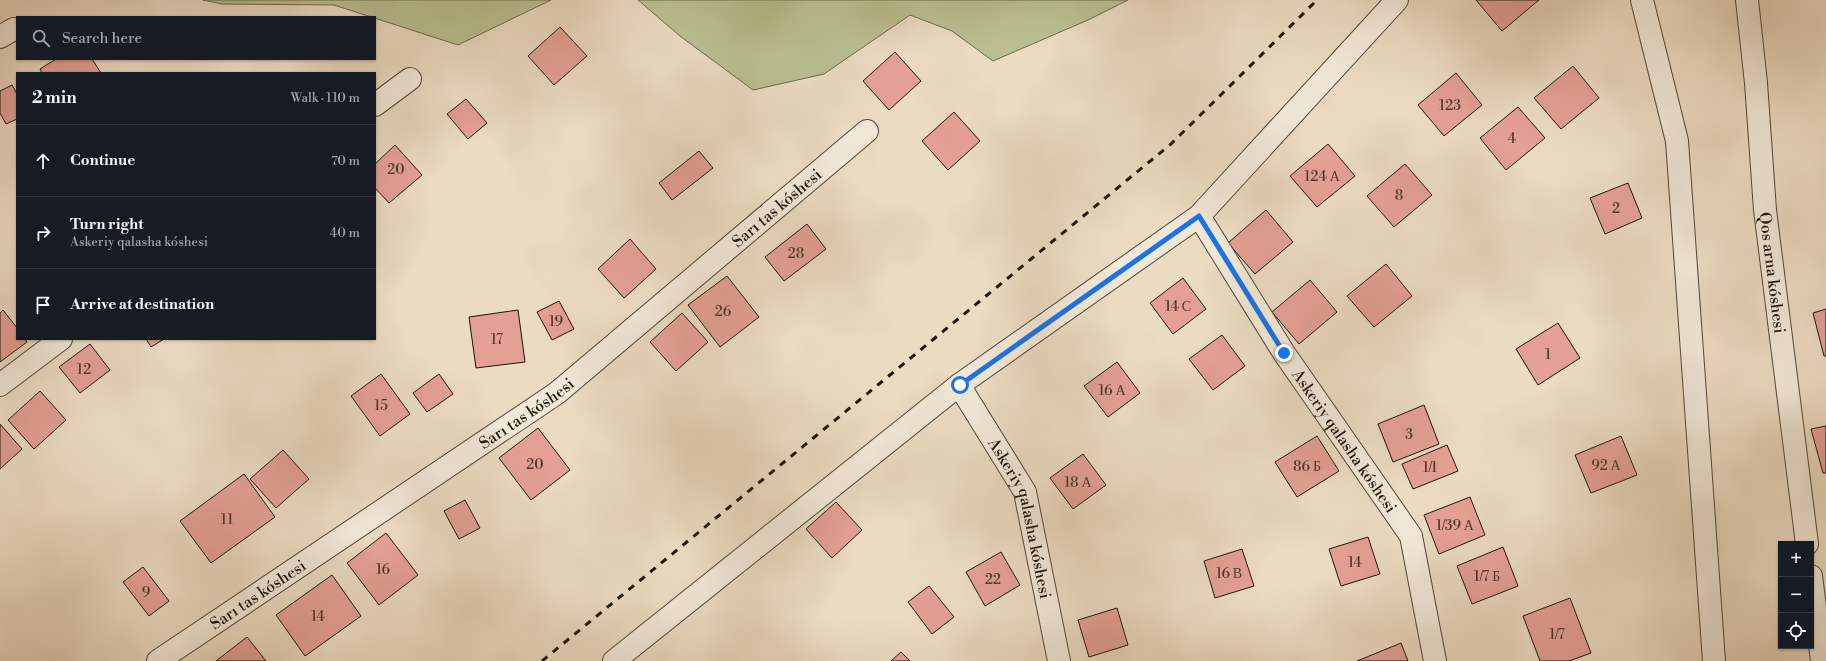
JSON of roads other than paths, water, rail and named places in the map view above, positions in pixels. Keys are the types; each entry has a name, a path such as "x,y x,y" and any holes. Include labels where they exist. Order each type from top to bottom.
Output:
{"street":[{"path":"614,661 960,385 1199,216 1397,0"},
{"path":"1642,0 1677,141 1714,661"},
{"name":"Qos arna kóshesi","path":"1747,0 1756,83 1765,210 1807,541"},
{"path":"376,104 410,79"},
{"name":"Sarı tas kóshesi","path":"158,661 558,393 867,130"},
{"name":"Askeriy qalasha kóshesi","path":"1199,216 1284,353 1411,536 1435,661"},
{"path":"0,385 60,340"},
{"name":"Askeriy qalasha kóshesi","path":"960,385 1024,492 1059,661"},
{"path":"1811,577 1822,661"}],"railway":[{"path":"542,661 1171,144 1317,0"}]}
